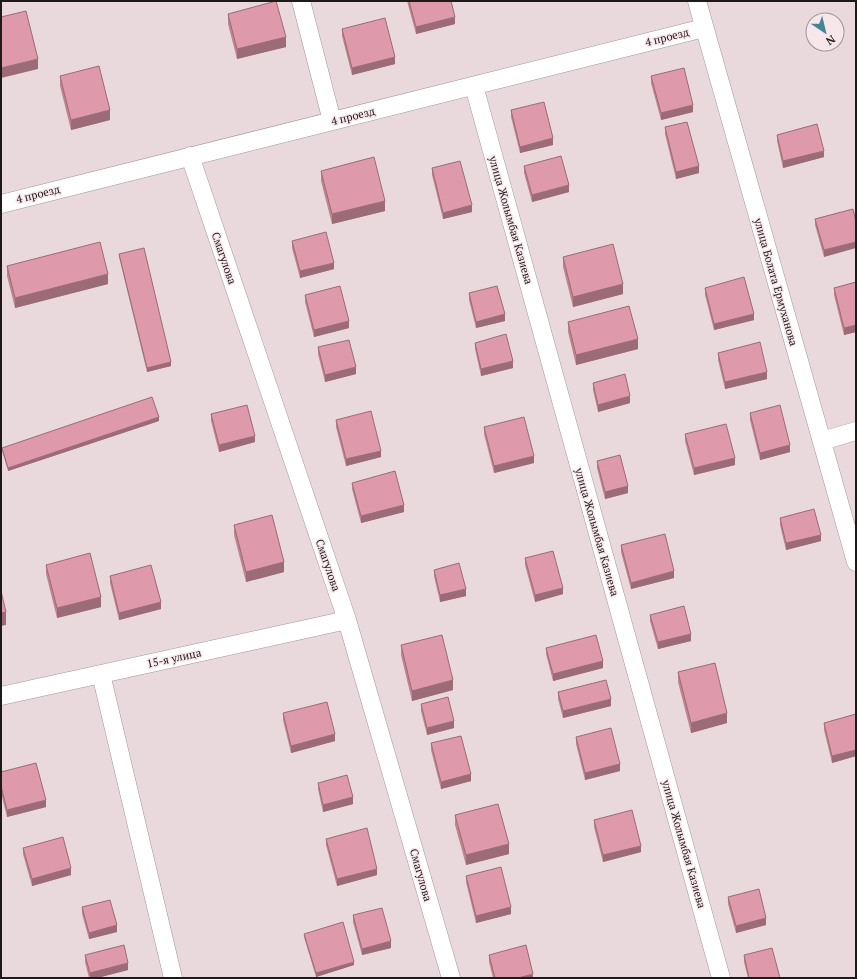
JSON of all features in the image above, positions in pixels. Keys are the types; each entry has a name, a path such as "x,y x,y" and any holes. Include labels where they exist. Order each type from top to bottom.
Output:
{"street":[{"path":"301,1 332,121"},
{"name":"улица Болата Ермуханова","path":"697,1 856,562"},
{"name":"4 проезд","path":"1,204 704,28"},
{"name":"улица Жолымбая Казиева","path":"474,86 721,978"},
{"name":"Смагулова","path":"190,156 347,620 451,978"},
{"path":"822,441 856,431"},
{"name":"15-я улица","path":"1,696 347,620"},
{"path":"101,674 173,978"}],"building":[{"path":"276,1 286,37 237,49 228,14"},
{"path":"409,1 451,1 455,17 416,27"},
{"path":"26,11 38,59 1,68 1,17"},
{"path":"385,18 395,57 352,68 342,29"},
{"path":"99,66 110,110 71,120 60,76"},
{"path":"684,68 693,105 661,113 651,76"},
{"path":"544,102 553,138 520,147 511,110"},
{"path":"687,122 699,166 676,172 665,127"},
{"path":"817,124 824,151 783,161 777,135"},
{"path":"561,156 569,185 532,195 524,166"},
{"path":"374,157 385,201 332,214 321,171"},
{"path":"460,161 472,205 443,213 432,168"},
{"path":"853,209 856,222 856,242 824,250 815,219"},
{"path":"326,232 334,263 300,271 292,241"},
{"path":"100,242 108,274 15,298 7,266"},
{"path":"613,244 623,284 573,297 563,257"},
{"path":"144,248 171,362 147,368 119,254"},
{"path":"744,277 754,314 714,324 705,288"},
{"path":"856,282 856,325 844,328 834,288"},
{"path":"340,286 349,321 314,330 305,295"},
{"path":"497,286 505,314 476,322 469,293"},
{"path":"629,306 638,339 576,355 568,322"},
{"path":"506,334 513,361 481,369 475,343"},
{"path":"349,340 356,367 325,375 318,347"},
{"path":"760,342 767,372 725,382 718,353"},
{"path":"625,374 630,396 598,405 593,383"},
{"path":"152,397 159,417 8,468 2,448"},
{"path":"247,405 255,436 219,445 211,414"},
{"path":"780,405 790,445 760,453 750,413"},
{"path":"371,411 381,451 346,459 336,420"},
{"path":"524,417 534,456 494,466 484,427"},
{"path":"726,424 735,458 694,468 685,434"},
{"path":"620,455 628,486 605,492 597,461"},
{"path":"395,471 404,505 361,516 352,483"},
{"path":"814,509 821,535 786,543 780,518"},
{"path":"272,515 284,562 246,572 234,525"},
{"path":"665,534 674,571 631,583 621,545"},
{"path":"553,551 563,588 535,595 525,558"},
{"path":"90,553 101,597 57,608 46,565"},
{"path":"459,563 466,589 440,595 434,570"},
{"path":"151,565 161,602 119,613 110,576"},
{"path":"1,591 6,612 1,613"},
{"path":"684,606 691,634 658,642 650,615"},
{"path":"442,635 453,680 412,691 401,645"},
{"path":"596,635 603,661 553,674 546,648"},
{"path":"715,663 727,713 691,723 678,672"},
{"path":"606,680 611,699 563,711 558,692"},
{"path":"448,697 454,721 427,728 421,704"},
{"path":"327,702 335,734 291,746 283,713"},
{"path":"856,714 856,750 832,756 824,723"},
{"path":"611,728 620,764 585,773 576,737"},
{"path":"461,736 471,774 441,782 431,743"},
{"path":"36,763 46,800 7,810 1,786 1,772"},
{"path":"347,775 353,797 323,805 318,783"},
{"path":"498,804 509,844 466,855 455,815"},
{"path":"632,810 641,846 603,855 594,820"},
{"path":"367,828 377,869 337,879 326,839"},
{"path":"63,837 71,868 32,879 23,848"},
{"path":"501,867 511,907 476,916 466,876"},
{"path":"759,889 766,918 736,926 728,897"},
{"path":"110,900 117,925 89,933 82,907"},
{"path":"382,908 391,941 362,949 353,915"},
{"path":"343,922 354,962 316,973 304,934"},
{"path":"124,945 128,963 90,973 85,955"},
{"path":"526,945 533,974 518,978 495,978 489,955"},
{"path":"772,948 780,978 749,978 744,955"}]}
